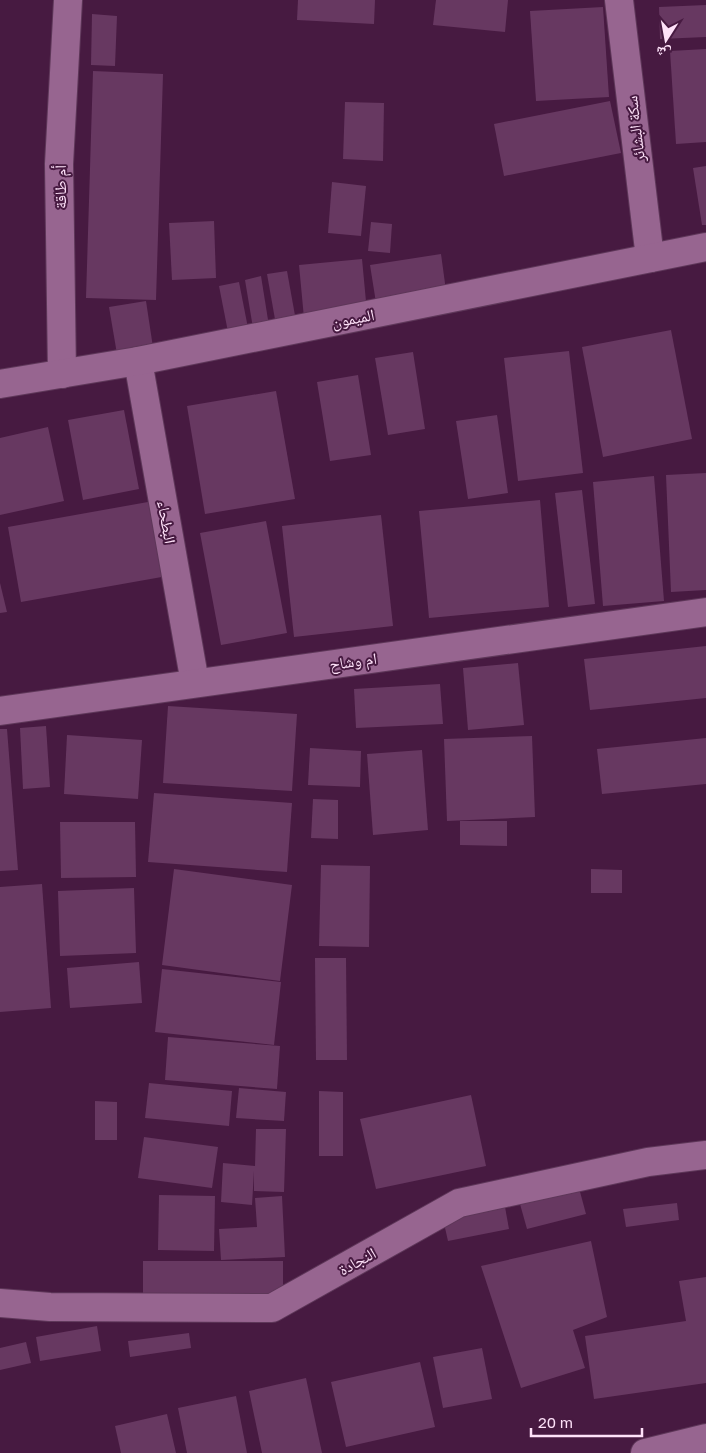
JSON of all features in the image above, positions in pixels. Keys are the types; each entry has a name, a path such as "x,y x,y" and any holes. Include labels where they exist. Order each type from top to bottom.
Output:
{"street":[{"name":"أم طاقة","path":"62,374 59,164 68,0"},
{"name":"سكة البشائر","path":"619,0 650,258"},
{"name":"الميمون","path":"0,384 138,361 706,247"},
{"name":"البطحاء","path":"138,361 195,683"},
{"name":"ام وشاح","path":"0,710 706,612"},
{"name":"النجادة","path":"0,1303 50,1307 272,1308 459,1203 648,1162 706,1155"},
{"path":"645,1453 706,1438"}],"building":[{"path":"298,0 375,0 374,24 297,20"},
{"path":"436,0 508,0 505,32 433,25"},
{"path":"706,5 706,37 660,39 659,7"},
{"path":"603,7 609,97 536,101 530,11"},
{"path":"92,14 117,16 115,66 91,65"},
{"path":"706,49 706,142 676,144 670,51"},
{"path":"93,71 163,74 156,300 86,298"},
{"path":"610,101 621,153 504,176 494,124"},
{"path":"345,102 384,103 383,161 343,159"},
{"path":"706,166 706,225 702,225 693,168"},
{"path":"332,182 366,186 361,236 328,233"},
{"path":"214,221 216,278 172,280 169,223"},
{"path":"371,222 392,224 390,253 368,251"},
{"path":"441,254 447,298 377,309 370,265"},
{"path":"362,259 367,312 304,318 299,265"},
{"path":"287,271 296,321 276,325 267,274"},
{"path":"261,276 269,326 253,328 245,280"},
{"path":"239,282 248,328 228,332 219,286"},
{"path":"146,301 154,354 118,360 109,307"},
{"path":"671,330 692,439 603,457 582,347"},
{"path":"569,351 583,473 518,481 504,358"},
{"path":"413,352 425,429 388,435 375,358"},
{"path":"358,375 371,455 330,461 317,382"},
{"path":"276,391 295,499 205,514 187,406"},
{"path":"124,410 139,489 83,500 68,420"},
{"path":"497,415 508,493 468,499 456,421"},
{"path":"48,427 64,501 0,515 0,438"},
{"path":"706,473 706,590 671,592 666,475"},
{"path":"654,476 664,601 603,606 593,482"},
{"path":"582,490 595,604 568,607 555,493"},
{"path":"159,500 173,575 21,602 8,527"},
{"path":"540,500 549,607 429,618 419,511"},
{"path":"381,515 393,626 294,637 282,526"},
{"path":"266,521 287,633 221,645 200,533"},
{"path":"0,583 7,612 0,613"},
{"path":"706,646 706,698 590,710 584,659"},
{"path":"518,663 524,725 468,730 463,668"},
{"path":"440,684 443,724 356,728 354,689"},
{"path":"168,706 297,714 292,791 163,783"},
{"path":"46,726 50,787 23,789 20,728"},
{"path":"0,729 7,729 18,870 0,871"},
{"path":"67,735 142,740 138,799 64,794"},
{"path":"532,736 535,817 447,821 444,739"},
{"path":"706,738 706,784 602,794 597,749"},
{"path":"310,748 361,751 360,787 308,785"},
{"path":"422,750 428,830 373,835 367,754"},
{"path":"154,793 292,803 287,872 148,862"},
{"path":"313,799 338,800 338,839 311,838"},
{"path":"460,821 507,821 507,846 460,845"},
{"path":"60,822 135,822 136,877 61,878"},
{"path":"321,865 370,866 369,947 319,946"},
{"path":"174,869 292,885 280,981 162,965"},
{"path":"591,869 622,870 622,893 591,893"},
{"path":"42,884 51,1008 0,1012 0,887"},
{"path":"134,888 136,953 60,956 58,891"},
{"path":"315,958 346,958 347,1060 316,1060"},
{"path":"139,962 142,1003 70,1008 67,968"},
{"path":"162,969 281,982 274,1045 155,1032"},
{"path":"168,1037 280,1046 277,1089 165,1080"},
{"path":"149,1083 232,1091 229,1126 145,1118"},
{"path":"239,1088 286,1092 284,1121 236,1118"},
{"path":"319,1091 343,1092 343,1156 319,1156"},
{"path":"471,1095 486,1166 376,1189 360,1119"},
{"path":"95,1101 117,1102 117,1140 95,1140"},
{"path":"256,1129 286,1129 284,1192 254,1191 254,1171 252,1205 221,1202 223,1163 255,1166"},
{"path":"144,1137 218,1147 212,1188 138,1178"},
{"path":"579,1188 586,1214 527,1229 520,1204"},
{"path":"159,1195 215,1196 214,1251 158,1250"},
{"path":"282,1196 285,1257 221,1260 219,1229 257,1227 255,1198"},
{"path":"677,1203 679,1220 626,1227 623,1209"},
{"path":"505,1207 509,1229 448,1241 443,1219"},
{"path":"591,1241 607,1317 573,1330 585,1368 521,1388 481,1266"},
{"path":"143,1261 283,1261 283,1296 143,1295"},
{"path":"706,1277 706,1383 594,1399 585,1336 686,1321 679,1281"},
{"path":"97,1326 101,1351 40,1361 36,1337"},
{"path":"189,1333 191,1348 130,1357 128,1341"},
{"path":"26,1342 31,1363 0,1370 0,1348"},
{"path":"482,1348 492,1399 443,1408 433,1357"},
{"path":"420,1362 435,1427 346,1447 331,1382"},
{"path":"306,1378 322,1453 262,1453 249,1391"},
{"path":"236,1396 247,1453 187,1453 178,1408"},
{"path":"167,1414 176,1453 121,1453 115,1426"}]}
